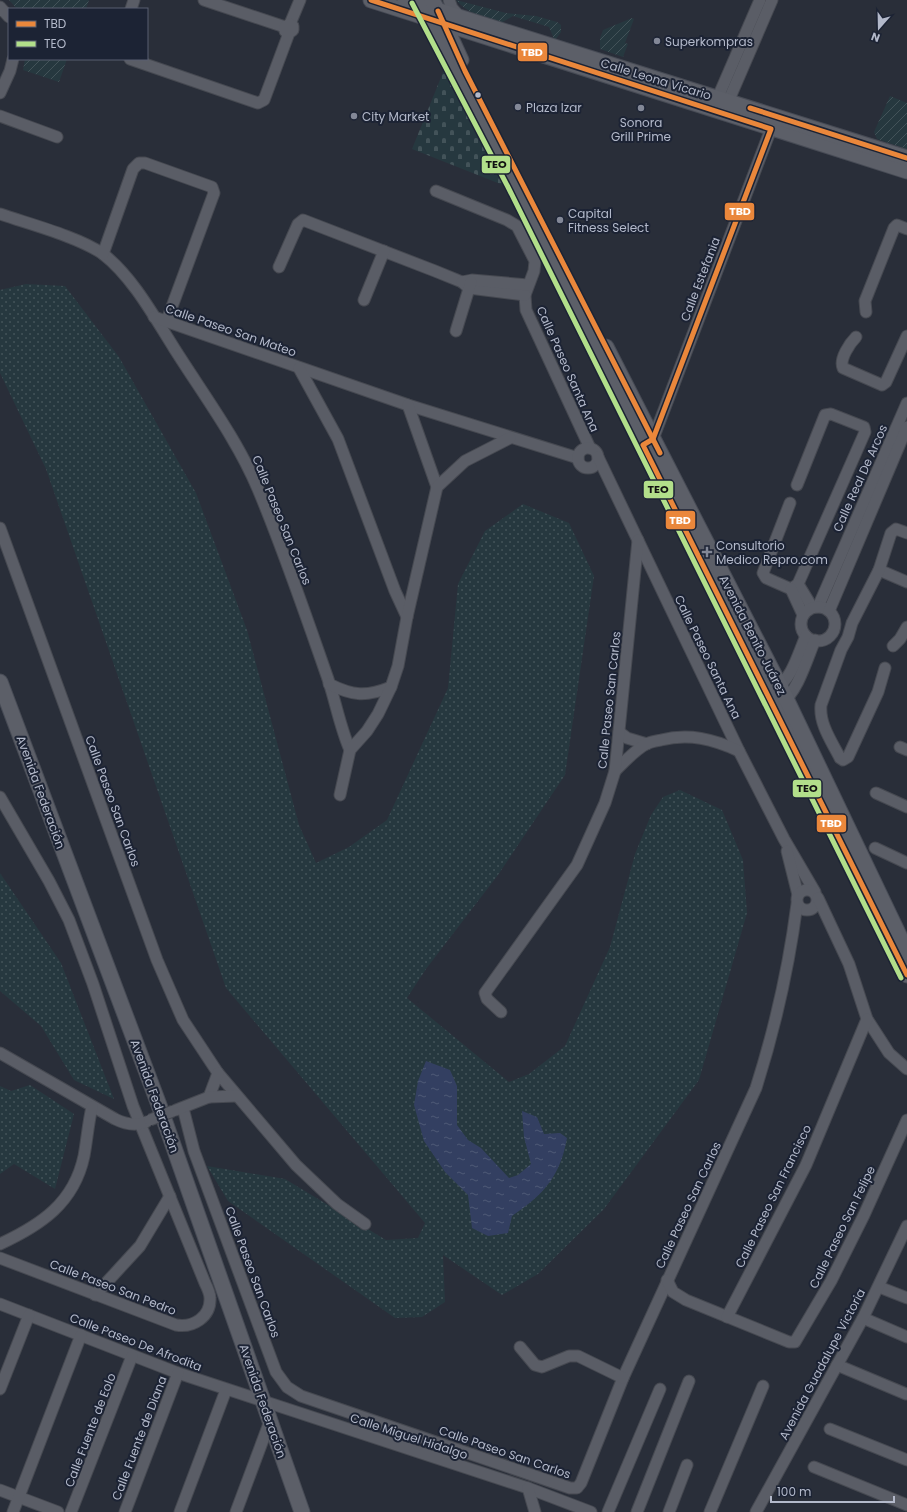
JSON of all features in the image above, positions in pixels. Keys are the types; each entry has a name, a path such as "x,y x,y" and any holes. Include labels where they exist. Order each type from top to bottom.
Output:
{"main road":[{"name":"Calle Leona Vicario","path":"371,0 406,6 429,5 720,106"},
{"name":"Avenida Benito Juárez","path":"429,5 446,25 465,71 648,442"},
{"name":"Avenida Benito Juárez","path":"429,5 514,184 648,442 907,952"},
{"name":"Calle Leona Vicario","path":"446,25 774,123 907,171"},
{"name":"Calle Leona Vicario","path":"774,123 907,158"},
{"name":"Avenida Federación","path":"0,682 159,1104 302,1512"},
{"name":"Avenida Benito Juárez","path":"781,703 907,975"}],"street":[{"path":"204,0 288,28"},
{"path":"133,60 258,103 264,100 288,28 300,0"},
{"path":"449,0 452,8 460,17"},
{"path":"720,106 760,0"},
{"path":"720,106 772,0"},
{"path":"0,8 8,16"},
{"path":"0,92 10,71 13,60"},
{"path":"0,116 57,137"},
{"name":"Calle Estefania","path":"648,442 774,123"},
{"path":"103,254 133,169 139,163 145,163 212,187 214,193 167,320"},
{"name":"Calle Paseo Santa Ana","path":"436,191 507,220 517,226 535,261 534,270 526,290 526,310 590,448"},
{"name":"Calle Paseo San Mateo","path":"0,214 83,243 103,254 120,270 154,317 167,320 299,368 408,405 578,458"},
{"path":"279,267 298,224 303,220 468,283 526,290"},
{"path":"0,222 20,221"},
{"path":"866,312 866,301 894,228 897,225 907,229"},
{"path":"364,300 384,251"},
{"path":"456,331 468,283"},
{"name":"Calle Paseo San Carlos","path":"154,317 237,446 248,467 305,614 329,684 344,736 350,750"},
{"path":"856,337 850,343 841,365 845,370 882,385 886,382 902,358 907,336"},
{"name":"Calle Paseo San Mateo","path":"299,368 338,438 395,591 407,617"},
{"name":"Calle Real De Arcos","path":"815,607 907,403"},
{"path":"340,795 350,750 370,725 391,686 404,641 407,617 437,486 408,405"},
{"path":"797,485 825,414 831,414 864,427 864,432 794,586 803,615 801,626 811,638"},
{"name":"Calle Real De Arcos","path":"829,611 907,427"},
{"path":"437,486 464,462 510,438"},
{"path":"590,448 596,451 598,457 598,461 591,468 580,465 578,458 583,449 590,448"},
{"name":"Calle Paseo Santa Ana","path":"598,457 739,751 784,839 816,895 835,934 849,964 867,1019 888,1053 907,1069"},
{"name":"Calle Paseo Santa Ana","path":"591,468 611,486"},
{"path":"790,503 763,573 766,578 794,586 815,607 829,611 835,624 834,629 828,637"},
{"name":"Calle Paseo San Carlos","path":"0,528 157,960 183,1020 218,1073 314,1184 337,1204 365,1224"},
{"path":"885,668 878,692 848,758 843,760 840,758 825,727 820,713 821,705 841,650 848,637 852,623 879,570 893,530 899,529 907,533"},
{"name":"Calle Paseo San Carlos","path":"501,1012 487,999 485,993 577,865 596,824 616,771 638,540"},
{"path":"879,570 907,582"},
{"path":"803,615 815,607"},
{"path":"835,624 852,623"},
{"path":"893,646 900,639 907,627"},
{"path":"811,638 828,637 841,650"},
{"path":"774,689 788,678 811,638"},
{"path":"781,703 793,691 811,638"},
{"path":"329,684 354,694 366,694 391,686"},
{"path":"619,732 627,738 647,744"},
{"path":"616,771 627,758 647,744 682,736 700,737 718,742 739,751"},
{"path":"876,793 907,807"},
{"name":"Calle Paseo San Pedro","path":"0,797 50,881 69,920 93,984 140,1124 210,1298 208,1310 203,1318 192,1325 176,1325 0,1258"},
{"name":"Calle Paseo Santa Ana","path":"784,839 803,904 835,934"},
{"path":"875,848 907,863"},
{"path":"803,904 804,890 816,895"},
{"name":"Calle Paseo San Carlos","path":"178,1109 276,1372 284,1384 293,1391 574,1489 581,1483 623,1378 756,1088 767,1052 793,936 803,904 817,904 816,895"},
{"name":"Calle Paseo San Francisco","path":"727,1317 806,1165 867,1019"},
{"path":"0,1053 122,1123 140,1124 209,1097 237,1096"},
{"path":"209,1097 218,1073"},
{"path":"0,1244 29,1230 48,1217 68,1192 82,1162 92,1107"},
{"name":"Calle Paseo San Felipe","path":"727,1317 795,1342 834,1274 864,1215 907,1120"},
{"path":"95,1295 140,1246 170,1196"},
{"name":"Avenida Guadalupe Victoria","path":"756,1512 863,1318 907,1226"},
{"path":"668,1280 673,1292 686,1300 727,1317"},
{"path":"879,1287 907,1298"},
{"path":"656,1305 670,1299 686,1300"},
{"name":"Calle Paseo De Afrodita","path":"0,1304 132,1356 264,1402"},
{"path":"0,1389 29,1315"},
{"path":"863,1318 907,1337"},
{"path":"13,1512 81,1335"},
{"path":"520,1347 535,1365 542,1367 568,1356 578,1356 623,1378"},
{"name":"Calle Fuente de Eolo","path":"71,1512 132,1356"},
{"path":"837,1365 906,1394"},
{"name":"Calle Fuente de Diana","path":"125,1512 178,1373"},
{"path":"637,1512 689,1381"},
{"path":"710,1512 763,1386"},
{"path":"608,1512 660,1389"},
{"path":"180,1512 226,1390"},
{"name":"Calle Miguel Hidalgo","path":"264,1402 528,1488 591,1512"},
{"path":"236,1512 270,1421"},
{"path":"830,1429 907,1460"},
{"path":"669,1512 687,1465"},
{"path":"814,1467 907,1505"},
{"path":"528,1488 535,1512"},
{"path":"0,1490 58,1512"}],"green space":[{"path":"9,0 89,0 86,8 16,8"},
{"path":"456,0 506,13 536,16 557,22 561,25 561,32 556,39 554,39 549,27 513,16 501,23 471,12"},
{"path":"632,18 634,19 625,43 628,44 623,57 600,49 600,38 603,30"},
{"path":"25,60 67,60 59,82 23,70"},
{"path":"446,65 508,187 412,149"},
{"path":"890,96 907,103 907,149 877,139 874,132"},
{"path":"26,284 65,286 119,357 196,493 247,630 299,825 316,863 349,847 387,820 448,688 458,584 485,531 523,504 569,523 594,576 565,775 498,875 426,969 407,998 509,1082 529,1074 565,1046 610,947 635,854 651,815 663,797 680,790 722,810 743,860 747,913 699,1080 604,1209 538,1274 502,1295 443,1255 445,1302 422,1317 395,1318 228,1201 207,1166 285,1179 386,1240 418,1238 425,1223 226,988 46,469 0,373 0,290"},
{"path":"0,873 61,963 114,1099 74,1080 41,1026 0,991"},
{"path":"30,1085 74,1114 55,1189 14,1164 0,1174 0,1086 11,1091"}],"water":[{"path":"426,1061 450,1070 457,1086 457,1125 468,1140 481,1148 509,1178 518,1175 531,1164 524,1137 522,1111 537,1117 544,1134 560,1133 567,1138 560,1164 555,1174 533,1200 512,1216 508,1233 488,1236 472,1228 468,1195 445,1172 424,1141 414,1105 418,1081"}],"transit line":[{"name":"TBD","path":"371,0 771,129 653,439 643,445 907,975"},
{"name":"TEO","path":"412,3 508,187 901,978"},
{"name":"TBD","path":"438,11 465,71 660,453"},
{"name":"TBD","path":"750,108 907,158"}],"place":[{"name":"Superkompras","path":"657,41"},
{"name":"Plaza Izar","path":"518,107"},
{"name":"Sonora Grill Prime","path":"641,108"},
{"name":"City Market","path":"354,116"},
{"name":"Capital Fitness Select","path":"560,220"},
{"name":"Consultorio Medico Repro.com","path":"707,552"}]}
